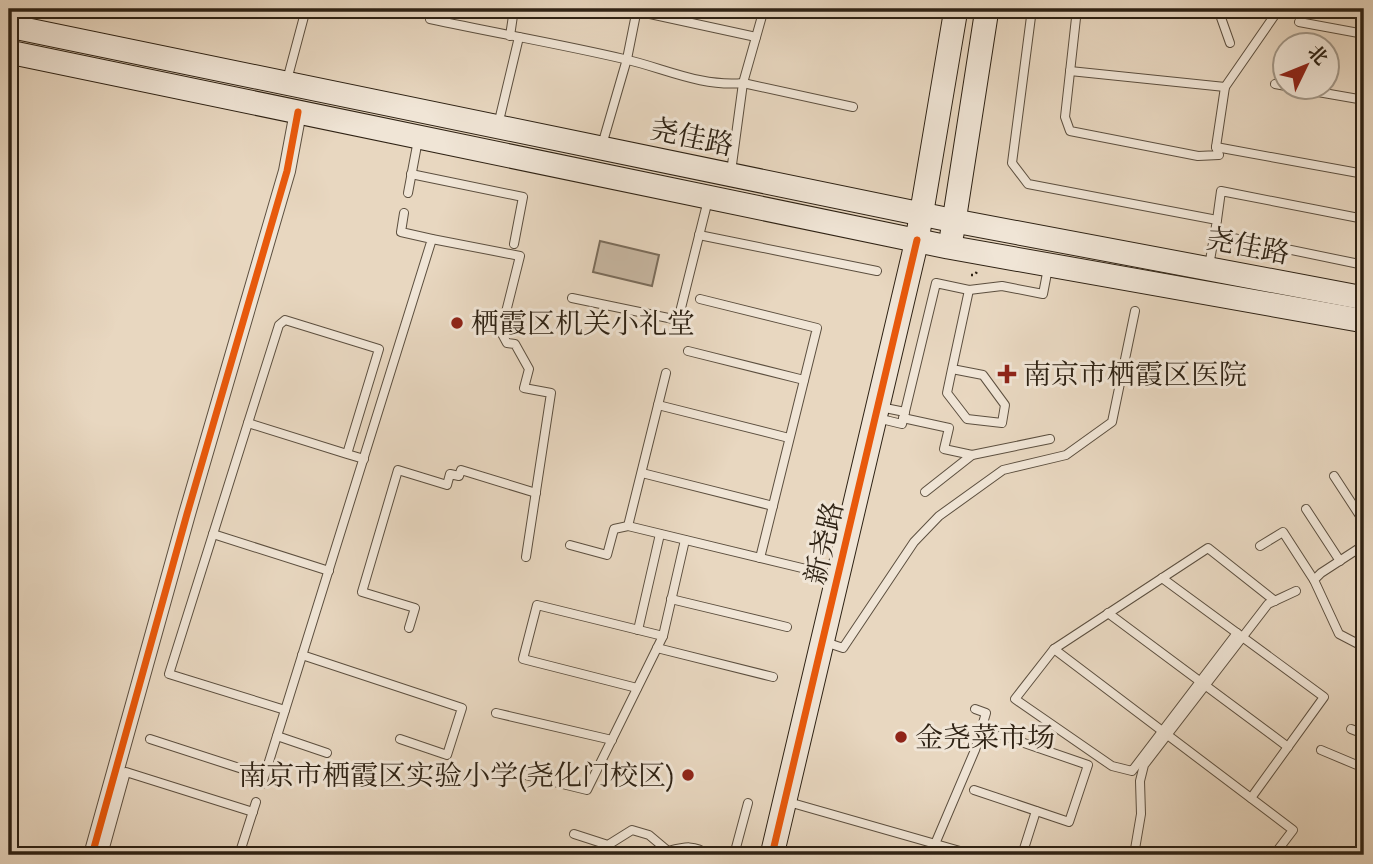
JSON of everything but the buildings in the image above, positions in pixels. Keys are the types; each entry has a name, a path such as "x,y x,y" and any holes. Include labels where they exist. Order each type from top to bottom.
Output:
{"main road":[{"name":"新尧路","path":"772,855 917,240 956,9"},
{"path":"948,247 955,221 987,9"},
{"name":"尧佳路","path":"9,26 921,215 1364,298"},
{"name":"尧佳路","path":"9,52 948,247 1364,321"}],"street":[{"path":"92,855 187,514 287,171 298,112"}],"lane":[{"path":"285,84 306,9"},
{"path":"432,9 430,19 626,59 695,80 725,85 743,83 853,107"},
{"path":"510,36 514,9"},
{"path":"601,149 626,59 634,9 756,37"},
{"path":"730,175 743,83 764,9"},
{"path":"1032,9 1012,163 1028,184 1217,220"},
{"path":"1077,9 1065,117 1070,131 1198,156 1219,155 1216,147 1225,87 1279,9"},
{"path":"1215,9 1219,12 1230,43"},
{"path":"1299,22 1364,34"},
{"path":"498,128 519,37"},
{"path":"1070,71 1225,87"},
{"path":"1342,96 1364,100"},
{"path":"408,193 419,137"},
{"path":"1216,147 1364,174"},
{"path":"411,174 523,197 514,244"},
{"path":"1209,269 1222,191 1364,219"},
{"path":"572,299 678,320 709,197"},
{"path":"404,213 401,232 520,256 501,332 507,343 515,344 529,369 524,388 551,393 526,557"},
{"path":"1214,234 1364,265"},
{"path":"699,235 877,271"},
{"path":"150,740 263,780 432,239"},
{"path":"876,412 902,424 936,283 969,290 1002,286 1043,294 1048,265"},
{"path":"952,369 984,376 1005,405 1002,423 967,419 947,393 952,369 969,290"},
{"path":"700,299 817,328 760,558"},
{"path":"822,641 843,648 914,542 939,516 1003,470 1066,455 1112,422 1135,311"},
{"path":"285,710 169,674 279,325 285,320 379,349 347,454"},
{"path":"688,351 804,380"},
{"path":"628,526 666,373"},
{"path":"658,405 789,438"},
{"path":"904,415 949,428 944,449 972,455 1050,439"},
{"path":"248,423 364,459"},
{"path":"925,492 972,455"},
{"path":"409,628 415,608 362,592 398,470 447,485 450,474 459,476 461,470 536,493"},
{"path":"642,473 773,506"},
{"path":"1334,476 1364,522"},
{"path":"1306,509 1340,561"},
{"path":"570,545 607,555 614,529 628,526 838,577"},
{"path":"1260,546 1283,532 1314,580 1339,634 1364,647"},
{"path":"213,534 329,571"},
{"path":"638,630 660,534"},
{"path":"517,773 587,790 663,636 685,540"},
{"path":"1314,580 1364,545"},
{"path":"1275,601 1208,548 1054,649 1015,699 1112,766 1132,771 1165,733 1240,635 1268,604 1275,601 1296,591"},
{"path":"1162,578 1324,697 1251,798"},
{"path":"671,599 787,627"},
{"path":"638,688 523,659 537,605 663,636"},
{"path":"1108,613 1288,747"},
{"path":"657,648 774,677"},
{"path":"1054,649 1293,831 1274,855"},
{"path":"302,655 462,708 447,755 400,739"},
{"path":"935,844 979,737 986,713 975,709"},
{"path":"496,713 612,740"},
{"path":"1351,729 1364,734"},
{"path":"1135,855 1141,814 1140,781 1144,765 1165,733"},
{"path":"974,790 1069,822 1088,765 1001,735"},
{"path":"277,736 327,752"},
{"path":"1321,750 1364,768"},
{"path":"103,855 126,772 253,812"},
{"path":"785,801 974,855"},
{"path":"239,855 256,802"},
{"path":"734,855 748,803"},
{"path":"1023,855 1036,811"},
{"path":"575,834 608,845 632,830 649,835 668,850 690,846 702,849 708,855"}],"shaded area":[{"path":"600,241 659,255 652,286 593,272"}],"cycle path":[{"path":"92,855 187,514 287,171 298,112"},
{"path":"772,855 917,240"}],"place":[{"name":"栖霞区机关小礼堂","path":"457,323"},
{"name":"南京市栖霞区医院","path":"1007,374"},
{"name":"金尧菜市场","path":"901,737"},
{"name":"南京市栖霞区实验小学(尧化门校区)","path":"688,775"}]}
